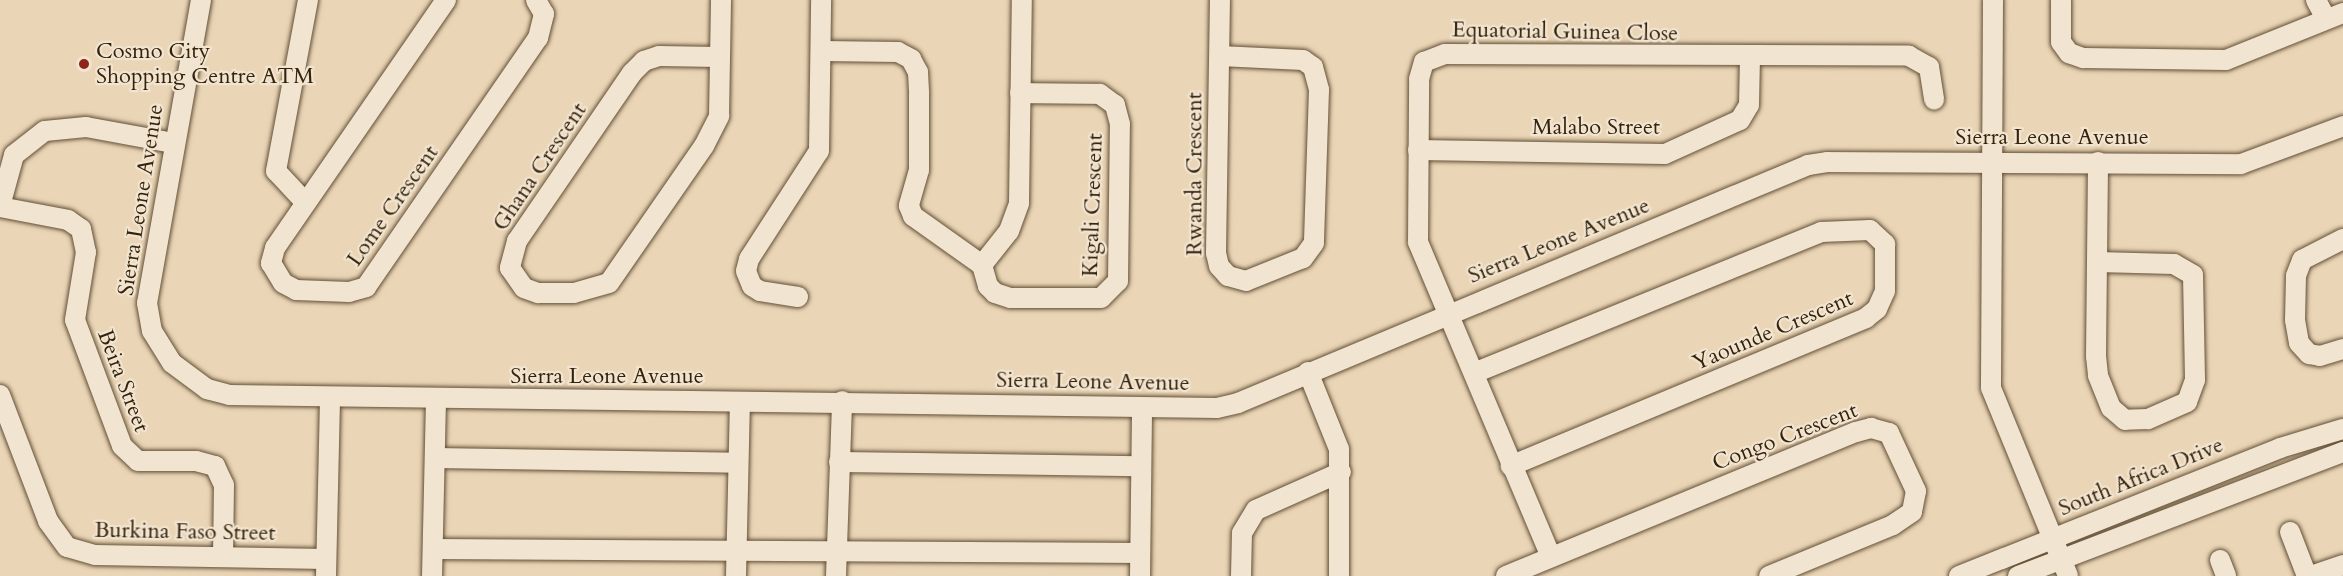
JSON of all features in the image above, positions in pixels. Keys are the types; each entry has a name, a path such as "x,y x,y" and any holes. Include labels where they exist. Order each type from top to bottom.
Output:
{"street":[{"name":"Sierra Leone Avenue","path":"201,0 148,283 148,317 157,344 182,373 218,393 436,399 1226,406 1808,165 1991,161 2250,163 2343,126"},
{"path":"308,0 276,171 304,201 446,0"},
{"name":"Lome Crescent","path":"304,201 275,248 271,263 275,276 296,290 349,292 366,287 538,38 544,14 536,0"},
{"name":"Ghana Crescent","path":"718,57 658,56 644,61 632,73 517,241 510,268 525,288 538,293 574,293 609,283 715,129 719,116 718,57 722,0"},
{"path":"798,297 760,291 752,286 746,271 749,259 819,151 822,51 820,0"},
{"path":"982,265 1017,216 1022,0"},
{"name":"Rwanda Crescent","path":"1220,0 1216,253 1224,271 1246,281 1303,258 1314,243 1319,90 1313,67 1303,60 1220,57"},
{"path":"1994,0 1991,161 1992,396 2064,567"},
{"path":"2061,0 2061,42 2069,53 2083,58 2220,61 2334,16 2316,0"},
{"name":"Kigali Crescent","path":"822,51 898,52 911,59 918,72 919,94 918,170 910,198 913,216 982,265 988,286 1010,298 1101,298 1118,281 1120,124 1115,105 1100,94 1020,93"},
{"name":"Equatorial Guinea Close","path":"1551,557 1474,373 1446,313 1417,234 1419,72 1424,62 1437,55 1750,58 1909,56 1929,67 1934,100"},
{"name":"Malabo Street","path":"1418,150 1665,154 1740,120 1749,105 1750,58"},
{"path":"0,207 14,155 45,131 86,127 173,143"},
{"path":"2097,262 2174,264 2193,275 2195,380 2187,402 2137,422 2125,420 2111,408 2096,364 2097,262 2098,162"},
{"name":"Beira Street","path":"0,207 68,220 81,229 86,252 75,320 122,446 138,461 196,461 215,466 224,485 223,556"},
{"name":"Yaounde Crescent","path":"1474,373 1821,232 1870,230 1884,244 1885,291 1877,309 1866,318 1511,466"},
{"path":"2343,238 2302,260 2296,276 2295,320 2299,343 2309,354 2320,356 2343,349"},
{"path":"1308,372 1337,443 1341,472 1339,576"},
{"name":"Burkina Faso Street","path":"0,395 48,520 67,547 95,555 223,556 326,568"},
{"path":"326,568 330,397"},
{"path":"432,576 436,399"},
{"path":"836,576 842,401"},
{"path":"736,576 740,402"},
{"path":"1140,576 1142,407"},
{"name":"Congo Crescent","path":"1506,576 1856,432 1871,428 1889,433 1916,491 1912,512 1893,525 1768,576"},
{"name":"South Africa Drive","path":"1959,576 2280,448 2343,429"},
{"name":"South Africa Drive","path":"2018,576 2064,567 2343,452"},
{"path":"435,458 738,463"},
{"path":"840,462 1140,466"},
{"path":"1241,576 1242,533 1256,510 1341,472"},
{"path":"2290,532 2309,576 2343,565"},
{"path":"433,549 1140,553"}],"place":[{"name":"Cosmo City Shopping Centre ATM","path":"84,64"}]}
